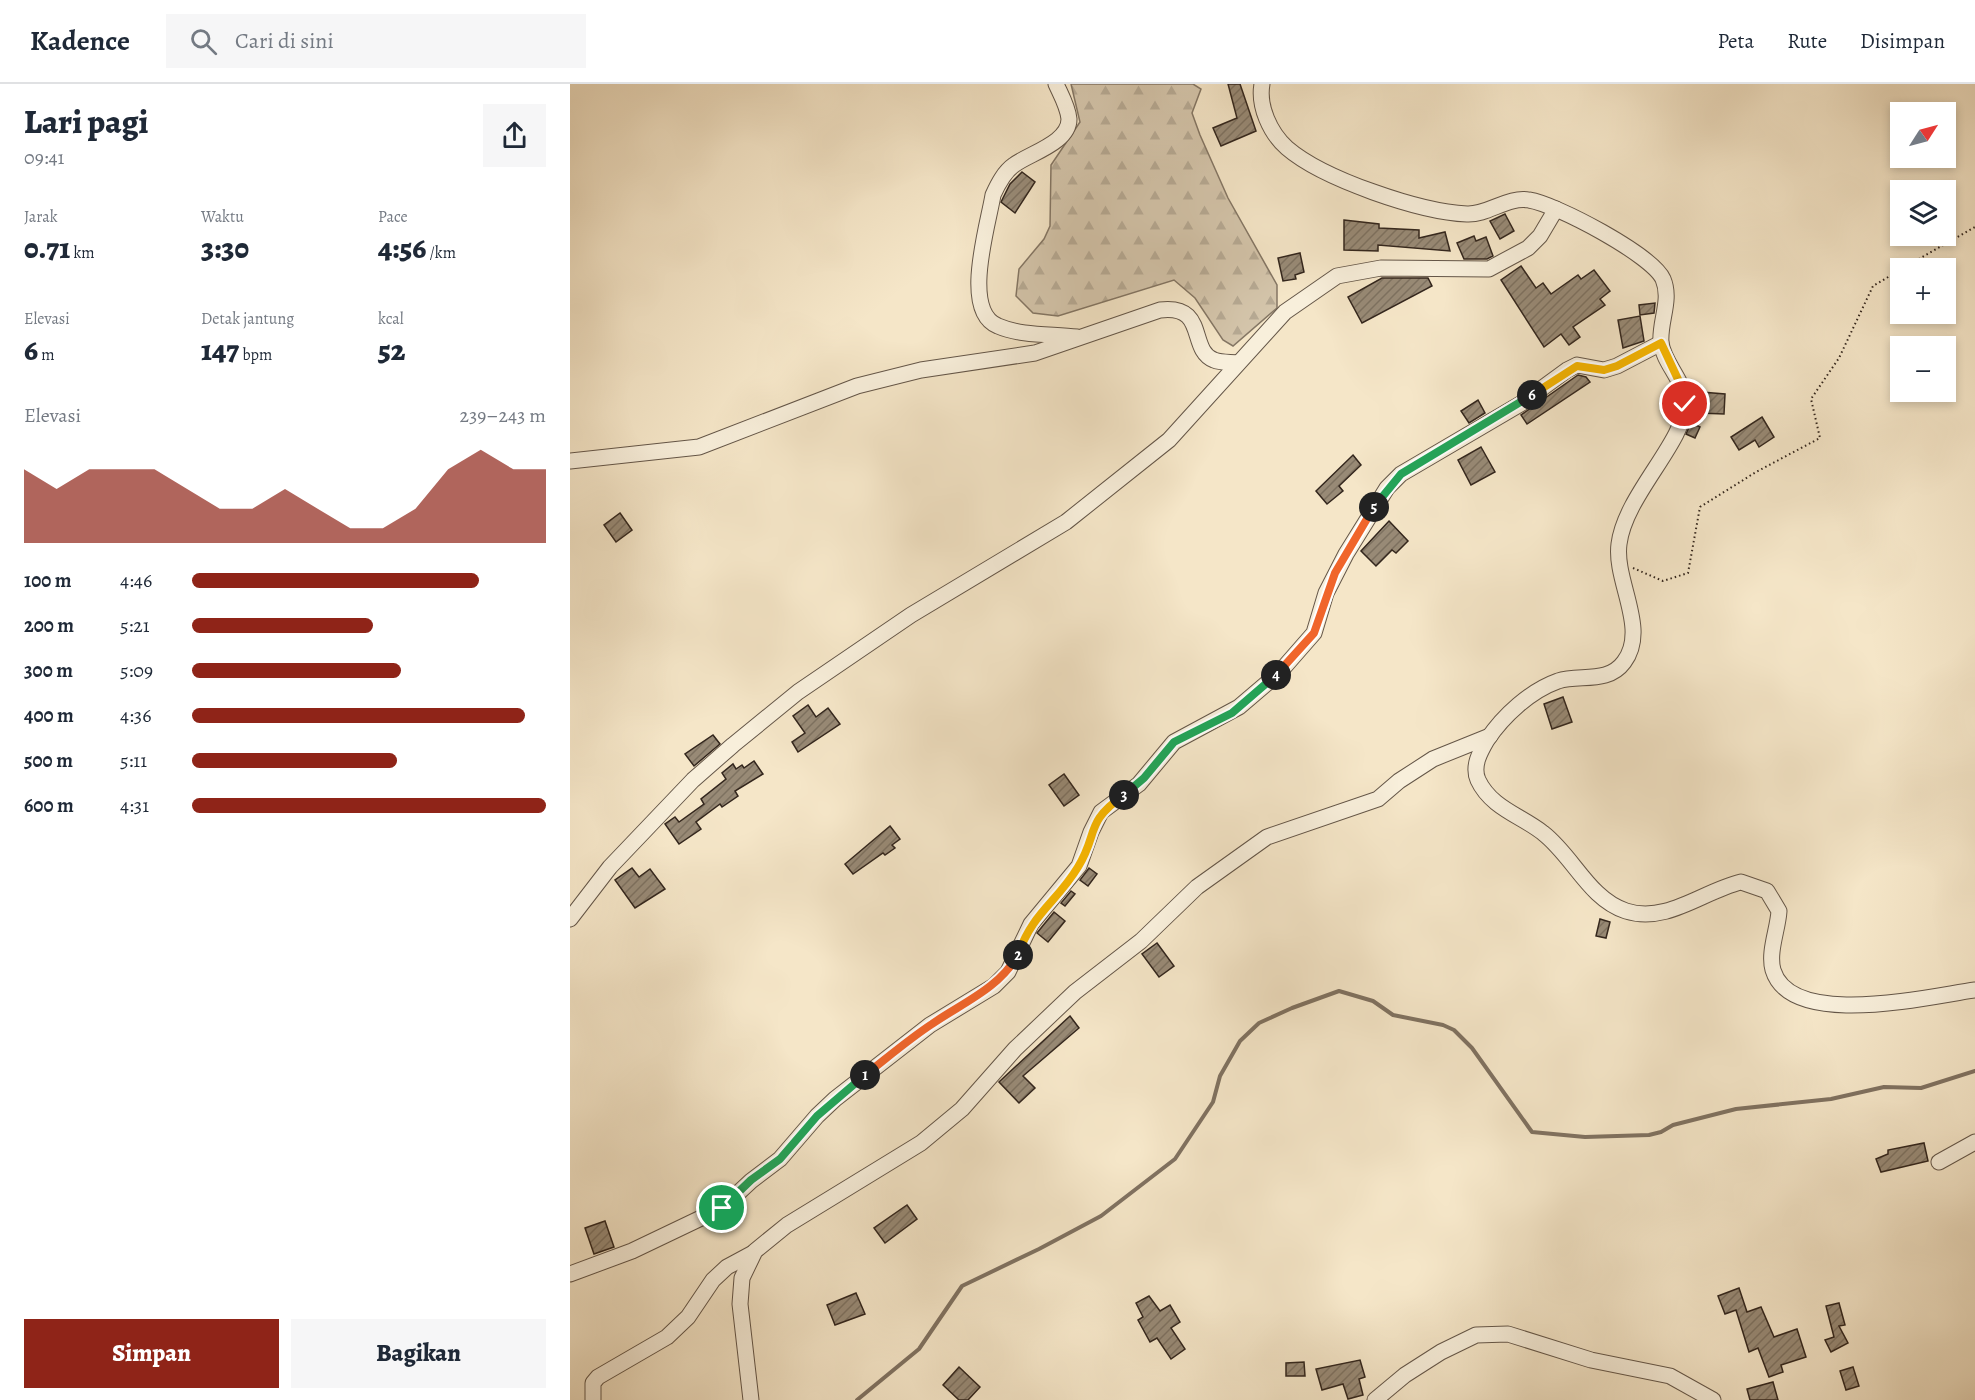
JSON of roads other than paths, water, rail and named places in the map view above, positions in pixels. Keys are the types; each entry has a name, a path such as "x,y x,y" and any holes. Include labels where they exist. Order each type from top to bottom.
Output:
{"street":[{"path":"1056,84 1067,113 1066,131 1057,140 1014,165 998,184 993,195 978,286 979,303 986,316 996,326 1081,337"},
{"path":"1262,84 1260,95 1269,124 1286,147 1310,162 1370,191 1429,209 1472,215 1527,199 1556,209 1622,243 1649,262 1662,277 1666,292 1661,343 1683,390 1685,404 1680,425 1629,508 1618,544 1620,578 1631,617 1633,640 1625,662 1609,676 1560,681 1531,695 1490,735 1478,756 1476,765 1476,775 1484,791 1517,819 1540,831 1565,852 1601,897 1625,910 1648,915 1682,907 1741,882 1753,884 1767,891 1779,911 1772,957 1777,979 1788,991 1809,1001 1846,1006 1975,990"},
{"path":"570,919 610,867 693,780 758,724 798,692 911,615 1066,522 1169,440 1285,312 1337,276 1381,268 1490,269 1528,248 1540,236 1556,209"},
{"path":"570,461 699,447 857,386 921,370 1035,353 1160,310 1180,309 1188,316 1205,353 1214,360 1238,363"},
{"path":"570,1274 632,1251 722,1208 751,1180 780,1159 835,1099 930,1025 994,986 1008,972 1031,924 1079,866 1101,812 1139,784 1174,742 1239,707 1279,673 1314,633 1326,593 1346,554 1387,488 1401,474 1522,403 1567,370 1577,366 1604,370 1617,366 1661,343"},
{"path":"593,1400 593,1383 598,1377 667,1338 688,1317 713,1280 727,1268 755,1251 787,1225 921,1143 962,1109 1015,1049 1075,992 1141,940 1197,887 1267,837 1378,799 1399,781 1433,759 1490,735"},
{"path":"1939,1162 1975,1142"},
{"path":"751,1400 740,1304 742,1278 755,1251"},
{"path":"1375,1400 1405,1375 1441,1352 1476,1335 1508,1334 1591,1360 1670,1376 1713,1400"}],"waterway":[{"path":"857,1400 919,1349 962,1286 1101,1216 1175,1159 1213,1102 1220,1076 1240,1041 1259,1023 1339,991 1373,1001 1393,1015 1443,1025 1454,1030 1472,1048 1532,1132 1585,1137 1649,1135 1661,1132 1673,1125 1736,1109 1831,1099 1884,1087 1921,1088 1975,1071"}]}
